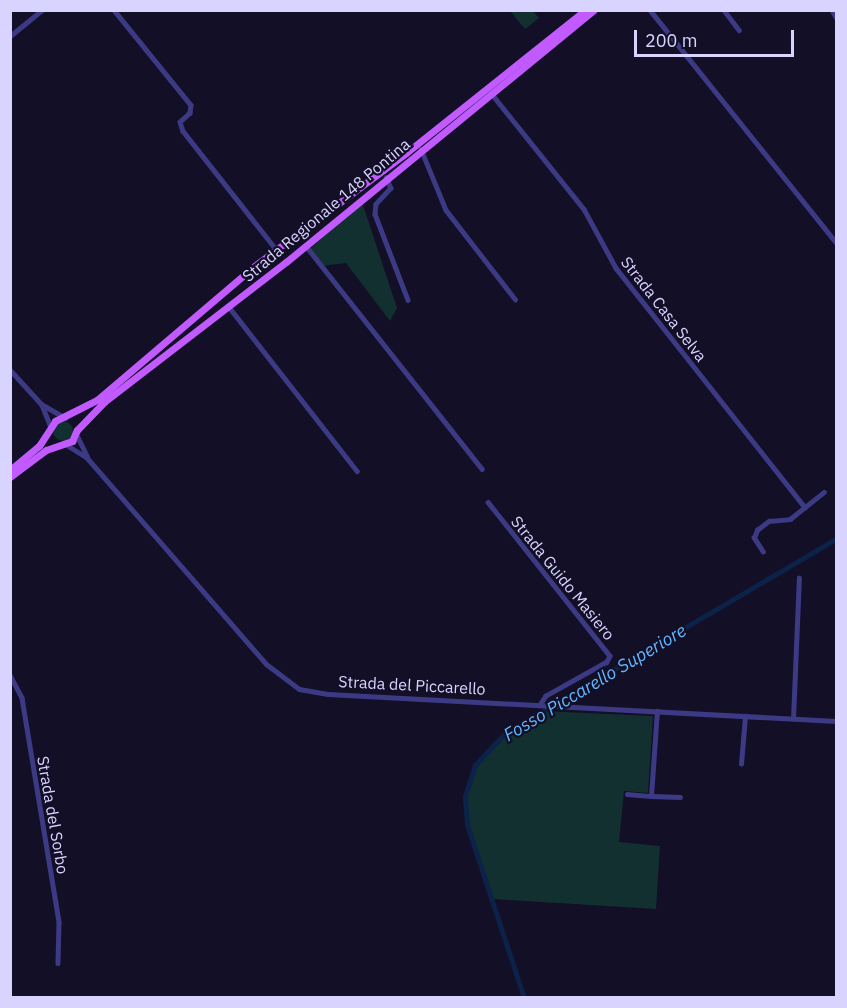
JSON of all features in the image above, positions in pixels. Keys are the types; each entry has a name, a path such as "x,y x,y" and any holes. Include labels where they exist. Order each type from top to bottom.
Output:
{"main road":[{"name":"Strada Regionale 148 Pontina","path":"10,470 51,430 66,418 97,400 276,249 406,153 585,10"},
{"name":"Strada Regionale 148 Pontina","path":"10,477 62,444 104,402 306,246 386,177 594,10"},
{"path":"66,418 76,432"},
{"path":"51,430 62,444"}],"street":[{"path":"10,36 42,10"},
{"path":"114,10 191,105 191,111 180,122 181,129 276,249"},
{"path":"650,10 837,242"},
{"path":"724,10 739,30"},
{"path":"832,10 837,17"},
{"name":"Strada Casa Selva","path":"491,93 584,209 616,268 805,507"},
{"path":"421,149 445,208 514,298"},
{"path":"386,177 391,188 376,204 375,214 408,300"},
{"path":"306,246 482,469"},
{"path":"229,307 357,471"},
{"path":"10,370 41,404 66,418"},
{"path":"41,404 51,430"},
{"name":"Strada del Piccarello","path":"76,432 87,458 263,660 291,685 325,694 837,721"},
{"name":"Strada del Piccarello","path":"62,444 87,458"},
{"path":"763,552 754,538 757,530 772,520 789,519 824,492"},
{"name":"Strada Guido Masiero","path":"488,502 610,656 607,662 547,695 540,705"},
{"path":"793,719 799,578"},
{"name":"Strada del Sorbo","path":"10,675 21,694 59,922 58,963"},
{"path":"651,796 657,711"},
{"path":"741,764 746,716"},
{"path":"627,794 680,797"}],"green space":[{"path":"510,11 533,11 539,18 525,29"},
{"path":"362,202 397,308 390,321 346,263 321,266 310,249"},
{"path":"59,421 67,421 73,427 73,435 67,441 59,441 53,435 53,427"},
{"path":"542,711 653,716 648,793 624,791 619,842 660,846 656,909 493,899 467,825 465,796 475,765 505,733"}],"waterway":[{"name":"Fosso Piccarello Superiore","path":"524,998 467,825 465,796 475,765 505,733 836,539"}]}
